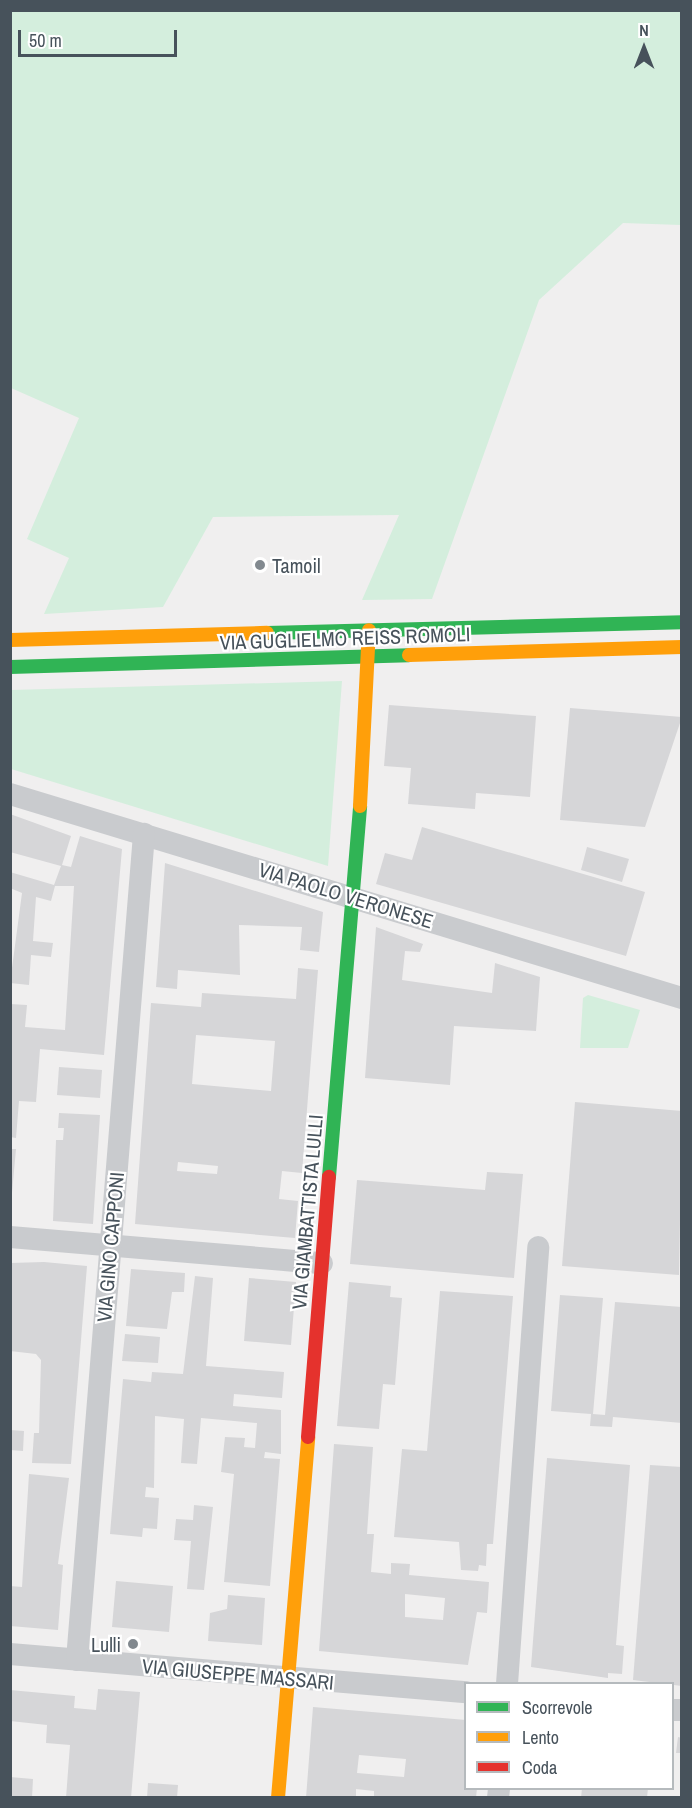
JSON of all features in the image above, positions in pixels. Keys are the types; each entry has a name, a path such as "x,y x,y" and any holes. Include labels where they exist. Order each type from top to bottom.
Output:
{"main road":[{"name":"VIA GUGLIELMO REISS ROMOLI","path":"10,640 681,622"},
{"name":"VIA GIAMBATTISTA LULLI","path":"278,1797 353,896 370,656 369,630"},
{"name":"VIA GUGLIELMO REISS ROMOLI","path":"10,667 681,648"}],"street":[{"name":"VIA PAOLO VERONESE","path":"10,794 353,896 681,998"},
{"name":"VIA GINO CAPPONI","path":"77,1660 144,834"},
{"path":"10,1237 322,1263"},
{"path":"507,1682 538,1247"},
{"name":"VIA GIUSEPPE MASSARI","path":"10,1654 464,1692"}],"green space":[{"path":"11,10 681,11 681,225 623,223 539,300 432,599 362,600 399,515 213,517 163,607 44,614 69,558 27,539 79,418 11,388"},
{"path":"342,681 328,866 11,769 11,690"},
{"path":"588,995 640,1010 628,1048 580,1048 583,998"}],"building":[{"path":"389,705 536,716 530,797 476,793 475,809 408,804 411,768 384,766"},
{"path":"570,708 682,717 645,827 560,820"},
{"path":"10,814 71,836 62,865 71,867 80,836 122,849 104,1055 40,1049 36,1102 19,1101 16,1138 10,1137 10,1004 27,1005 25,1027 65,1030 74,886 55,886 51,901 36,897 33,941 53,943 51,957 31,955 29,985 10,983 22,893 10,888 10,872 54,885 61,866 10,852"},
{"path":"422,827 645,892 626,956 376,884 385,853 412,860"},
{"path":"587,847 629,859 622,882 581,870"},
{"path":"165,863 323,912 319,952 300,950 302,927 239,925 240,975 178,970 177,989 156,987"},
{"path":"376,927 423,944 420,952 405,951 402,980 492,993 495,963 540,977 536,1031 454,1026 450,1085 365,1078"},
{"path":"298,968 318,970 302,1173 282,1171 279,1199 298,1201 295,1238 135,1224 151,1003 201,1007 202,993 296,999","holes":["196,1035 275,1041 271,1091 192,1084","178,1162 218,1166 217,1174 177,1171"]},
{"path":"59,1067 102,1070 100,1098 57,1095"},
{"path":"575,1102 682,1111 679,1275 562,1266"},
{"path":"59,1113 100,1115 93,1224 53,1221 56,1140 63,1140 64,1128 58,1128"},
{"path":"10,1149 16,1149 12,1193 10,1193"},
{"path":"487,1172 523,1174 514,1278 350,1264 357,1180 485,1190"},
{"path":"44,1262 87,1266 71,1464 32,1463 34,1433 39,1433 41,1360 36,1354 10,1351 10,1263"},
{"path":"131,1269 185,1273 184,1292 172,1292 167,1329 126,1326"},
{"path":"195,1276 213,1278 206,1366 284,1372 282,1398 234,1394 233,1406 281,1410 281,1454 265,1452 264,1458 280,1459 270,1586 224,1582 234,1474 221,1472 225,1437 245,1438 244,1447 255,1448 257,1423 201,1418 197,1464 181,1463 184,1419 155,1416 154,1488 146,1487 145,1497 159,1498 157,1529 143,1528 142,1537 110,1534 123,1379 151,1382 152,1372 183,1374"},
{"path":"249,1278 296,1282 291,1345 244,1341"},
{"path":"349,1282 391,1286 390,1297 402,1298 395,1385 383,1384 379,1429 337,1426"},
{"path":"440,1291 513,1296 493,1544 487,1544 486,1566 479,1565 478,1571 461,1570 459,1542 394,1537 402,1449 427,1451"},
{"path":"560,1295 603,1298 593,1414 605,1415 615,1302 682,1307 682,1423 613,1417 612,1427 590,1426 591,1414 551,1411"},
{"path":"125,1334 160,1337 158,1363 122,1361"},
{"path":"10,1430 24,1431 23,1451 10,1450"},
{"path":"334,1444 373,1447 367,1534 374,1534 371,1572 391,1574 391,1563 410,1564 409,1575 489,1582 487,1613 477,1612 468,1665 319,1651","holes":["405,1594 445,1598 443,1620 405,1617"]},
{"path":"547,1458 630,1465 616,1645 624,1646 622,1674 608,1673 608,1678 531,1667"},
{"path":"650,1465 682,1467 682,1686 674,1685 674,1682 633,1680"},
{"path":"29,1474 69,1478 58,1564 63,1565 58,1630 10,1626 10,1586 22,1587"},
{"path":"194,1505 213,1507 204,1590 187,1589 191,1541 174,1540 176,1519 193,1520"},
{"path":"116,1581 173,1586 169,1632 112,1627"},
{"path":"228,1595 265,1598 262,1645 208,1641 210,1613 227,1609"},
{"path":"98,1689 140,1692 131,1798 66,1798 70,1745 46,1743 47,1725 10,1721 10,1690 75,1696 74,1708 96,1710"},
{"path":"313,1707 464,1720 464,1790 477,1790 476,1798 374,1798 374,1791 356,1789 356,1798 306,1798","holes":["359,1755 406,1759 404,1777 357,1773"]},
{"path":"678,1737 682,1738 682,1753 676,1753"},
{"path":"10,1777 33,1779 32,1798 10,1798"},
{"path":"148,1783 178,1785 177,1798 147,1798"},
{"path":"582,1790 648,1790 647,1798 581,1798"}],"traffic: fast":[{"path":"267,633 682,622"},
{"path":"10,667 409,655"},
{"path":"329,1177 360,806"}],"traffic: slow":[{"path":"360,806 369,630"},
{"path":"10,640 267,633"},
{"path":"409,655 682,647"},
{"path":"278,1798 308,1437"}],"traffic: jam":[{"path":"308,1437 329,1177"}],"place":[{"name":"Tamoil","path":"260,565"},
{"name":"Lulli","path":"133,1644"}]}
